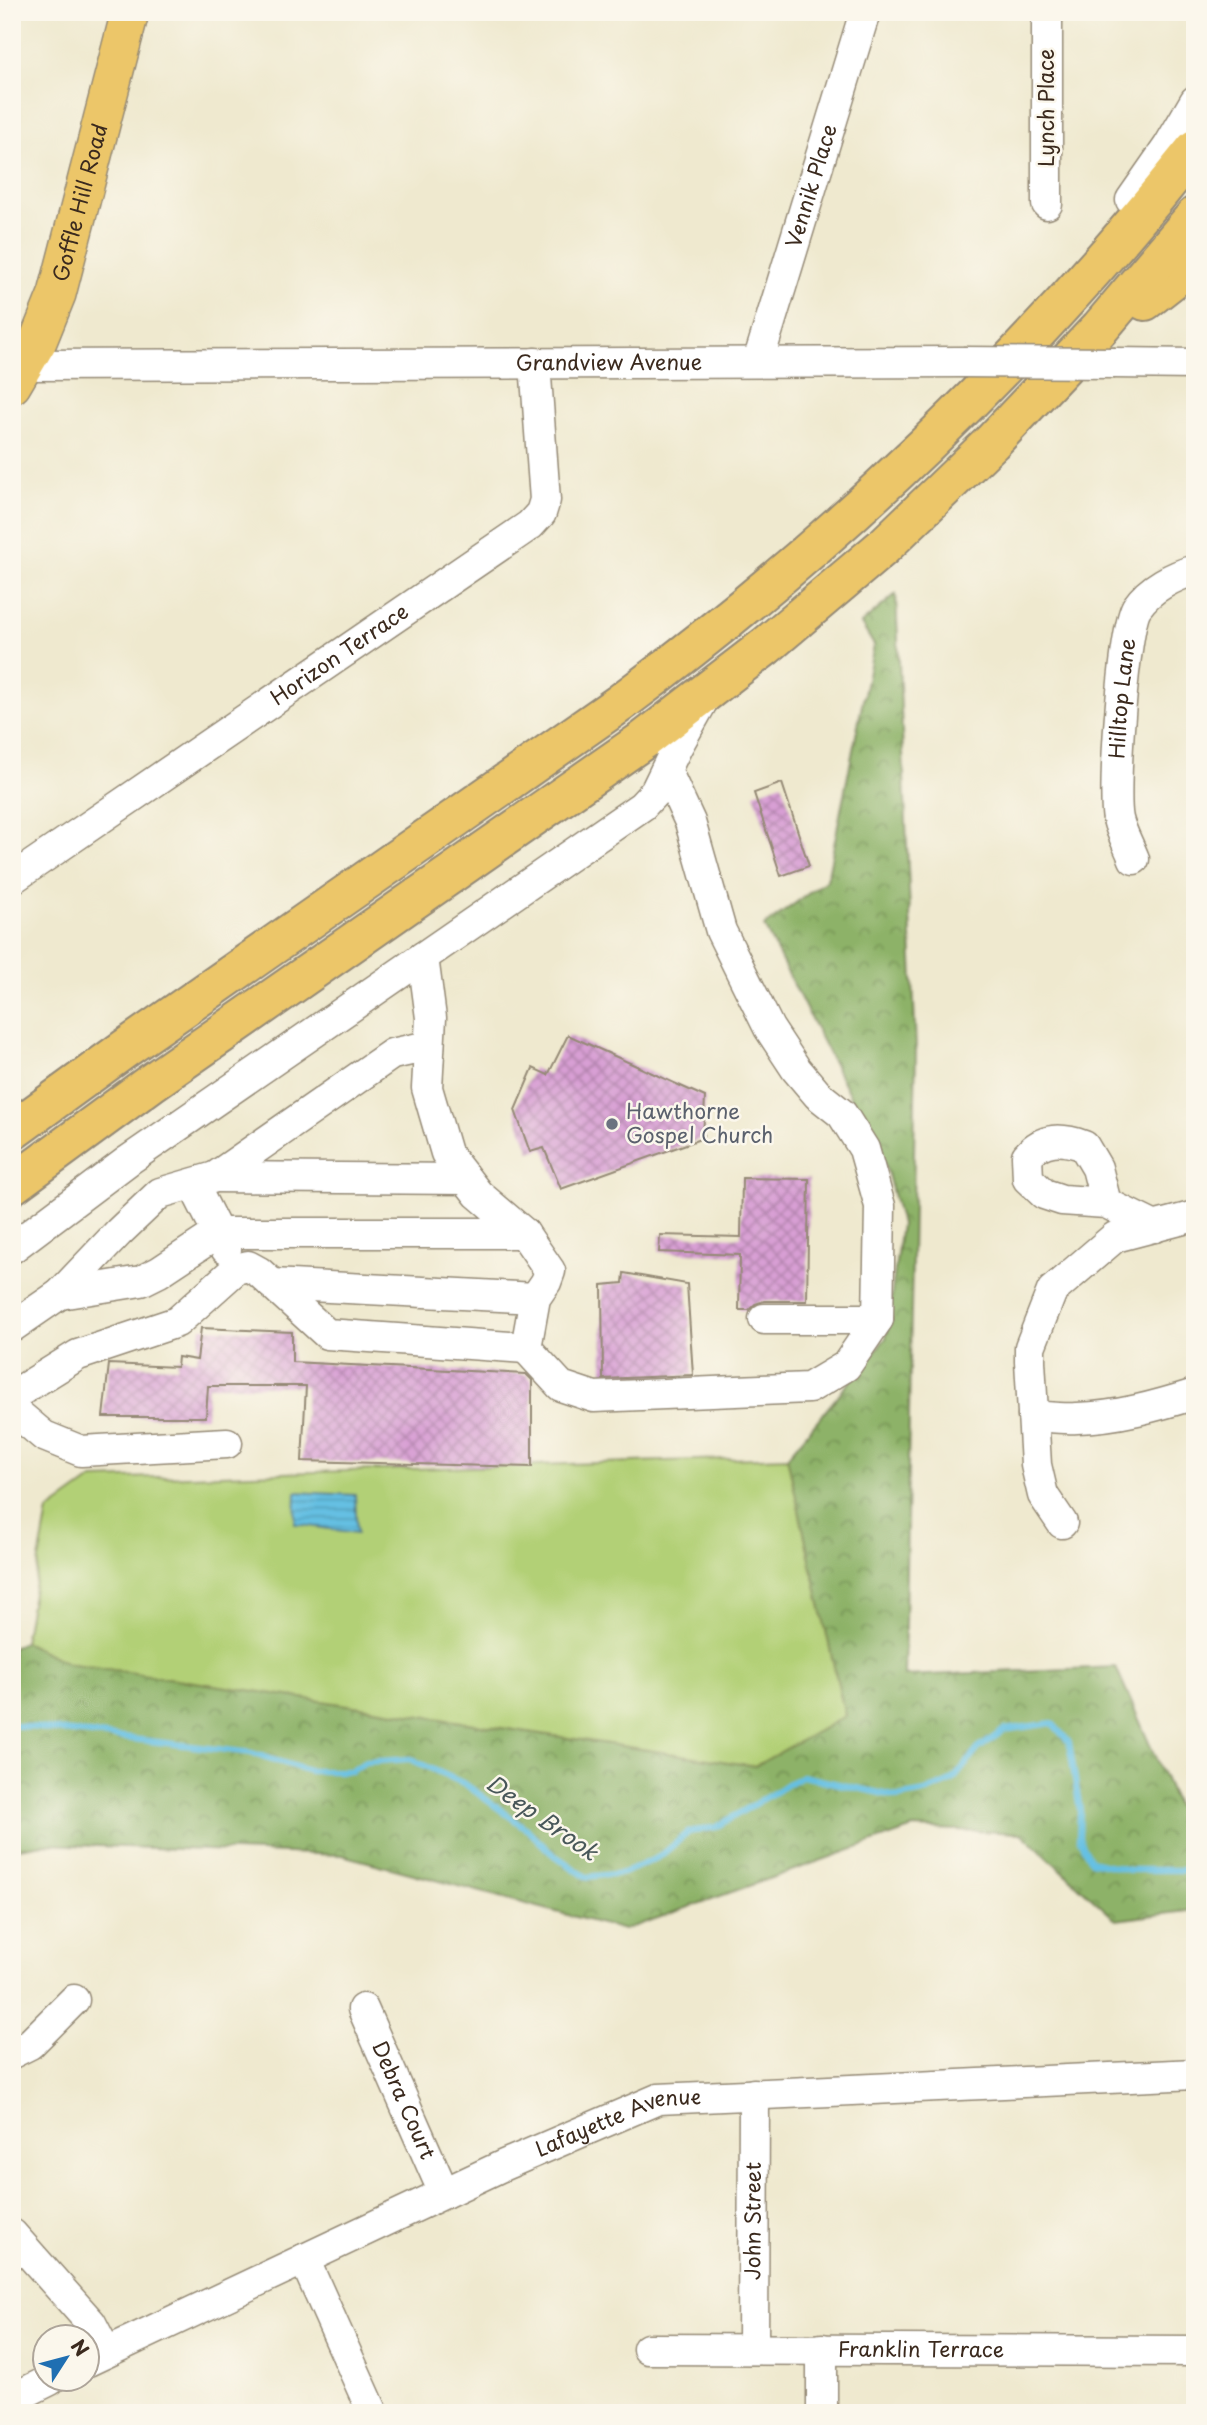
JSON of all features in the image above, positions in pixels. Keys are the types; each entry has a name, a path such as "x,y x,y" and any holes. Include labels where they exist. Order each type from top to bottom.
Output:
{"highway":[{"path":"12,1131 677,661 853,514 909,463 1019,353 1079,288 1195,149"},
{"path":"12,1185 130,1098 587,780 708,692 827,596 883,547 1046,387 1195,216"},
{"path":"1046,387 1152,295 1195,262"}],"main road":[{"name":"Goffle Hill Road","path":"19,375 38,341 57,294 130,12"}],"street":[{"name":"Vennik Place","path":"758,362 864,12"},
{"name":"Lynch Place","path":"1046,204 1047,12"},
{"path":"1019,353 1152,172 1195,101"},
{"name":"Grandview Avenue","path":"19,375 535,363 1195,364"},
{"name":"Horizon Terrace","path":"12,879 530,525 541,513 545,500 535,363"},
{"name":"Hilltop Lane","path":"1134,859 1118,819 1117,791 1125,661 1130,625 1136,608 1149,594 1165,583 1195,570"},
{"path":"12,1248 130,1160 642,806 655,792 708,692"},
{"path":"12,1396 78,1355 177,1322 236,1269 248,1266 259,1272 327,1334 526,1348 561,1386 594,1398 809,1388 846,1366 878,1319 880,1206 864,1149 842,1114 818,1095 796,1069 769,1028 720,931 690,822 666,770"},
{"path":"423,957 430,1018 427,1088 446,1153 478,1195 524,1233 550,1271 535,1298 526,1348"},
{"path":"12,1327 60,1294 159,1194 204,1180 392,1054 429,1046"},
{"path":"130,1160 159,1194"},
{"path":"204,1180 466,1179"},
{"path":"204,1180 218,1233 236,1269"},
{"path":"1106,1203 1155,1227"},
{"path":"1062,1523 1043,1495 1036,1465 1030,1347 1052,1291 1115,1237 1195,1216"},
{"path":"60,1294 141,1281 218,1233 524,1233"},
{"path":"272,1284 535,1298"},
{"path":"764,1319 878,1319"},
{"path":"1033,1416 1077,1418 1120,1413 1165,1404 1195,1394"},
{"path":"12,1409 44,1436 81,1451 227,1443"},
{"path":"12,2053 30,2044 74,2000"},
{"name":"Debra Court","path":"363,2009 444,2193"},
{"name":"Lafayette Avenue","path":"102,2354 444,2193 658,2099 1195,2074"},
{"name":"John Street","path":"753,2349 754,2094"},
{"path":"12,2234 91,2324"},
{"path":"304,2259 373,2413"},
{"name":"Franklin Terrace","path":"648,2349 1195,2351"},
{"path":"822,2349 822,2413"},
{"path":"12,2399 32,2388"}],"green space":[{"path":"896,594 916,1049 904,1676 1116,1667 1177,1807 1195,1807 1195,1910 1116,1920 1021,1833 913,1828 624,1930 342,1855 43,1844 12,1849 12,1647 24,1642 68,1663 755,1766 845,1716 787,1457 886,1338 901,1224 886,1167 764,926 827,880 874,645 861,624"},
{"path":"787,1457 845,1716 755,1766 68,1663 24,1642 48,1511 93,1479"}],"water":[{"path":"296,1492 355,1495 357,1533 295,1524"}],"building":[{"path":"782,783 809,866 781,876 754,793"},
{"name":"Hawthorne Gospel Church","path":"568,1035 705,1097 703,1138 561,1189 544,1148 530,1152 515,1110 533,1068 548,1075"},
{"path":"742,1178 809,1179 807,1301 764,1301 749,1310 739,1310 740,1255 659,1252 660,1235 741,1237"},
{"path":"624,1273 687,1284 693,1375 603,1379 602,1285 623,1283"},
{"path":"201,1328 292,1332 292,1362 526,1374 532,1380 532,1467 302,1461 306,1386 208,1386 206,1417 103,1417 109,1364 177,1367 178,1357 197,1360"}],"waterway":[{"name":"Deep Brook","path":"12,1725 252,1753 309,1771 352,1771 365,1762 410,1759 465,1784 527,1829 549,1851 586,1877 623,1873 659,1857 689,1832 716,1827 802,1776 898,1797 925,1792 953,1780 978,1749 1004,1730 1052,1723 1069,1742 1080,1810 1079,1838 1091,1861 1129,1870 1195,1870"}],"place":[{"name":"Hawthorne Gospel Church","path":"612,1124"}]}
